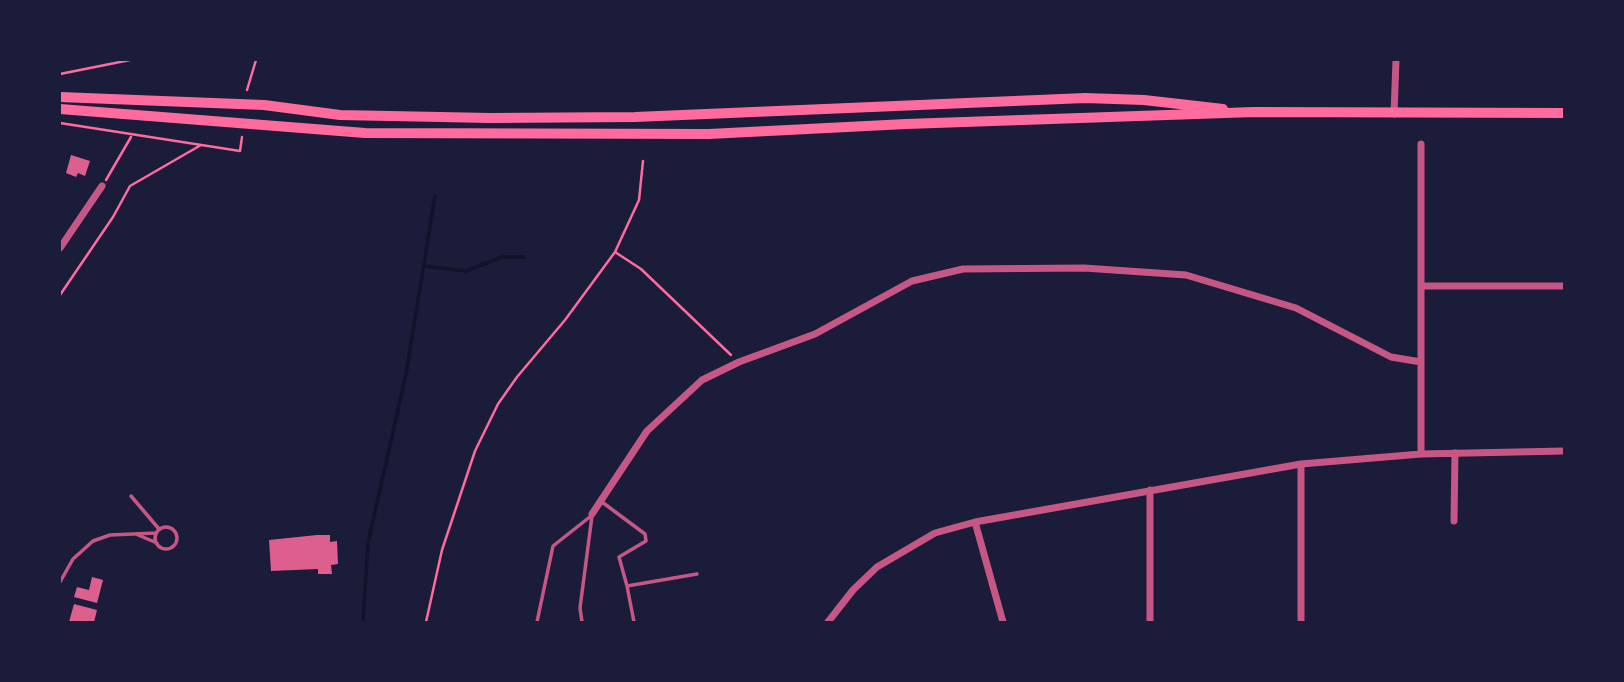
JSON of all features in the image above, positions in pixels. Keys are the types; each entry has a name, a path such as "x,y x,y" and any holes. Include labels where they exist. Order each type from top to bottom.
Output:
{"main road":[{"path":"60,97 264,105 340,115 476,117 635,117 1085,99 1144,100 1254,113"},
{"path":"60,109 365,133 668,134 1254,113 1564,113"}],"street":[{"path":"1394,114 1396,60"},
{"path":"1421,144 1421,454"},
{"path":"60,247 102,186"},
{"path":"593,514 647,431 673,404 702,380 739,362 815,334 912,281 963,269 1084,268 1186,275 1296,308 1391,357 1421,362"},
{"path":"1422,286 1564,286"},
{"path":"828,622 853,590 877,567 935,533 975,522 1301,464 1421,454 1564,451"},
{"path":"1454,521 1455,453"},
{"path":"1301,464 1301,622"},
{"path":"1150,490 1150,622"},
{"path":"975,522 1003,622"}],"lane":[{"path":"131,496 158,531 157,543"},
{"path":"600,501 645,534 646,541 619,557 634,622"},
{"path":"537,622 553,546 593,514"},
{"path":"582,622 580,608 593,514"},
{"path":"60,582 73,559 87,544 110,535 169,529 178,541 169,549 136,534"},
{"path":"627,586 697,574"}],"path":[{"path":"60,74 130,60"},
{"path":"247,90 257,60"},
{"path":"60,123 132,136 240,150 242,137"},
{"path":"102,186 132,136"},
{"path":"60,295 113,217 130,186 201,145"},
{"path":"426,622 463,480 498,404 615,252 639,200 643,161"},
{"path":"615,252 641,269 739,362"}],"building":[{"path":"71,155 90,161 85,176 78,173 76,177 66,173"},
{"path":"330,535 330,542 337,541 338,564 331,565 332,574 318,574 318,569 271,571 269,540"},
{"path":"92,577 103,580 97,603 74,597 77,587 89,590"},
{"path":"74,604 97,610 94,622 69,622"}],"waterway":[{"path":"363,622 368,543 406,374 435,196"},
{"path":"424,266 466,271 502,257 524,257"}]}
